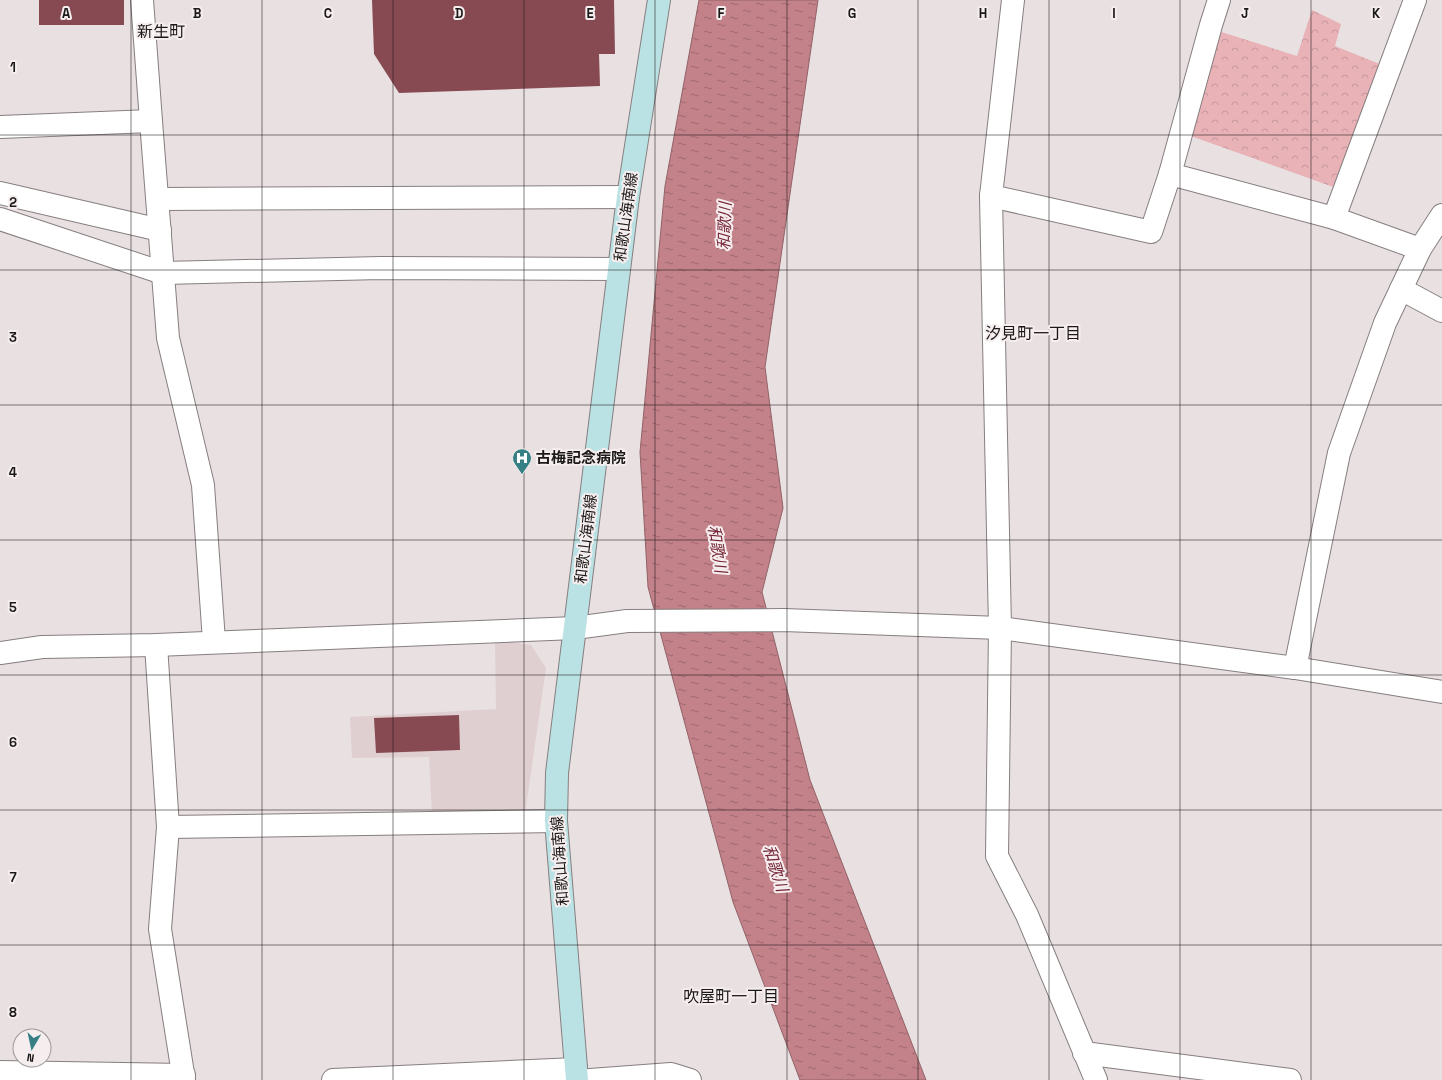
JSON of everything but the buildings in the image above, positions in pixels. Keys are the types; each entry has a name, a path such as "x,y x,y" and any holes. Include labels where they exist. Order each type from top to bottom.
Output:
{"main road":[{"name":"和歌山海南線","path":"581,1076 556,821 557,773 628,197 659,0"}],"street":[{"path":"142,0 168,338 203,485 214,641"},
{"path":"1013,0 991,196 1000,628 997,856 1027,915 1096,1080"},
{"path":"991,196 1152,232 1170,174 1219,0"},
{"path":"1334,218 1415,0"},
{"path":"0,126 151,121"},
{"path":"1170,174 1334,218 1420,249"},
{"path":"0,193 160,230"},
{"path":"158,199 628,197"},
{"path":"1295,668 1339,453 1385,323 1420,249 1442,215"},
{"path":"0,219 163,273 381,268 619,270"},
{"path":"1401,289 1442,311"},
{"path":"0,653 42,647 156,645 214,641 575,628 627,621 784,620 1000,628 1295,668 1442,692"},
{"path":"0,1072 184,1077 160,929 168,827 156,645"},
{"path":"168,827 556,821"},
{"path":"1084,1053 1290,1080"},
{"path":"333,1080 671,1074 690,1080"}],"shaded area":[{"path":"495,640 531,645 546,668 525,814 432,815 429,757 352,758 350,717 496,709"}],"green space":[{"path":"1312,10 1341,24 1335,46 1382,65 1336,188 1188,135 1215,30 1297,56"}],"water":[{"name":"和歌川","path":"699,0 818,0 765,367 783,508 762,592 810,780 926,1080 800,1080 733,902 648,587 640,452 665,186"}],"place":[{"name":"古梅記念病院","path":"522,475"}],"district":[{"name":"新生町","path":"161,31"},
{"name":"汐見町一丁目","path":"1033,333"},
{"name":"吹屋町一丁目","path":"731,996"}]}
